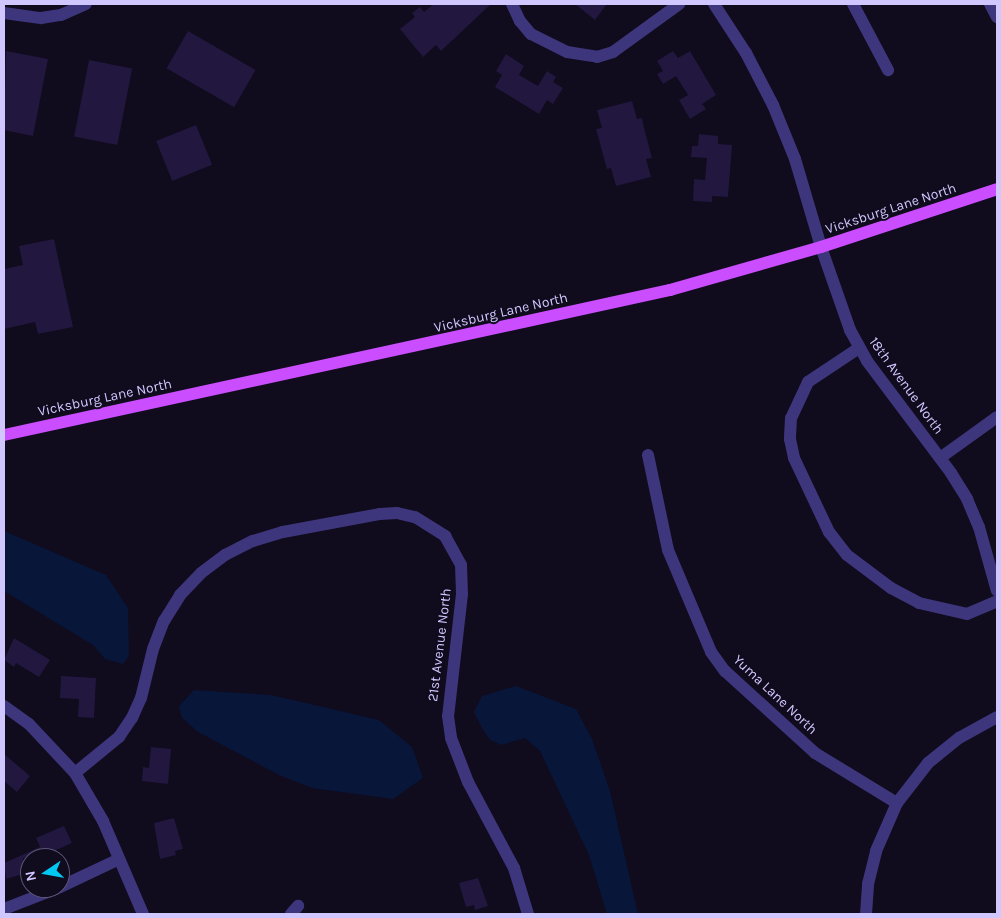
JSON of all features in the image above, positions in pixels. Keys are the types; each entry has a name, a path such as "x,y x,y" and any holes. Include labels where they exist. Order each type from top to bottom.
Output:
{"main road":[{"name":"Vicksburg Lane North","path":"4,435 517,326 670,290 821,247 997,189"}],"street":[{"path":"4,13 41,18 61,15 86,4"},
{"path":"512,4 520,21 531,34 566,52 597,57 613,52 679,4"},
{"name":"18th Avenue North","path":"714,4 746,53 773,105 796,159 821,247 859,348 940,458 970,506 997,591"},
{"path":"853,4 888,70"},
{"path":"990,4 997,17"},
{"path":"859,348 808,382 791,418 790,439 794,458 829,532 847,555 891,588 919,603 967,614 997,601"},
{"path":"940,458 997,417"},
{"name":"Yuma Lane North","path":"648,455 668,550 711,652 725,671 815,753 897,803"},
{"name":"21st Avenue North","path":"75,773 119,737 132,718 141,698 153,649 164,622 180,595 201,573 225,555 253,541 283,532 398,513 431,525 445,536 455,552 463,580 449,692 450,738 468,782 514,868 528,914"},
{"path":"4,706 29,724 75,773 103,821 117,860 142,914"},
{"path":"866,914 868,884 876,851 897,803 928,763 959,738 997,717"},
{"path":"70,883 117,860"},
{"path":"4,909 33,898"}],"water":[{"path":"4,531 106,575 128,608 129,656 123,664 105,659 93,645 4,591"},
{"path":"516,686 576,709 592,739 610,791 638,914 607,914 589,855 540,751 525,738 501,745 490,740 483,730 474,712 482,696"},
{"path":"194,690 271,695 379,720 412,747 423,778 393,799 312,788 279,775 198,732 182,718 179,706"}],"building":[{"path":"434,4 491,4 441,51 436,45 423,57 400,29 415,17 412,13 420,7 424,12"},
{"path":"575,4 607,4 595,20"},
{"path":"188,31 256,70 234,107 166,68"},
{"path":"6,51 48,59 33,136 4,130"},
{"path":"673,51 678,58 690,51 716,95 702,104 706,109 690,119 679,100 688,95 676,76 663,84 657,74 663,71 657,61"},
{"path":"506,54 524,66 519,75 538,86 547,71 556,77 553,82 563,88 553,104 547,100 539,114 495,87 502,75 496,71"},
{"path":"89,60 132,68 117,145 74,137"},
{"path":"632,101 637,119 642,118 652,158 646,159 651,177 616,186 611,168 607,169 596,129 602,128 597,110"},
{"path":"196,125 212,165 172,181 156,141"},
{"path":"699,134 718,136 718,144 732,145 728,197 712,196 712,202 693,201 694,179 705,180 707,158 691,157 692,146 698,146"},
{"path":"54,239 73,327 38,334 35,322 4,329 4,269 23,265 19,246"},
{"path":"14,638 50,660 39,677 16,663 14,667 4,660"},
{"path":"61,676 96,678 94,718 78,717 79,699 60,698"},
{"path":"151,747 171,749 168,784 142,781 143,767 149,768"},
{"path":"4,754 30,776 17,792 4,781"},
{"path":"174,818 183,849 175,851 176,855 160,859 154,823"},
{"path":"64,826 72,843 61,848 38,848 40,847 36,838"},
{"path":"20,856 20,875 6,879 4,863"},
{"path":"478,878 488,906 475,910 474,905 466,907 459,883"}]}
